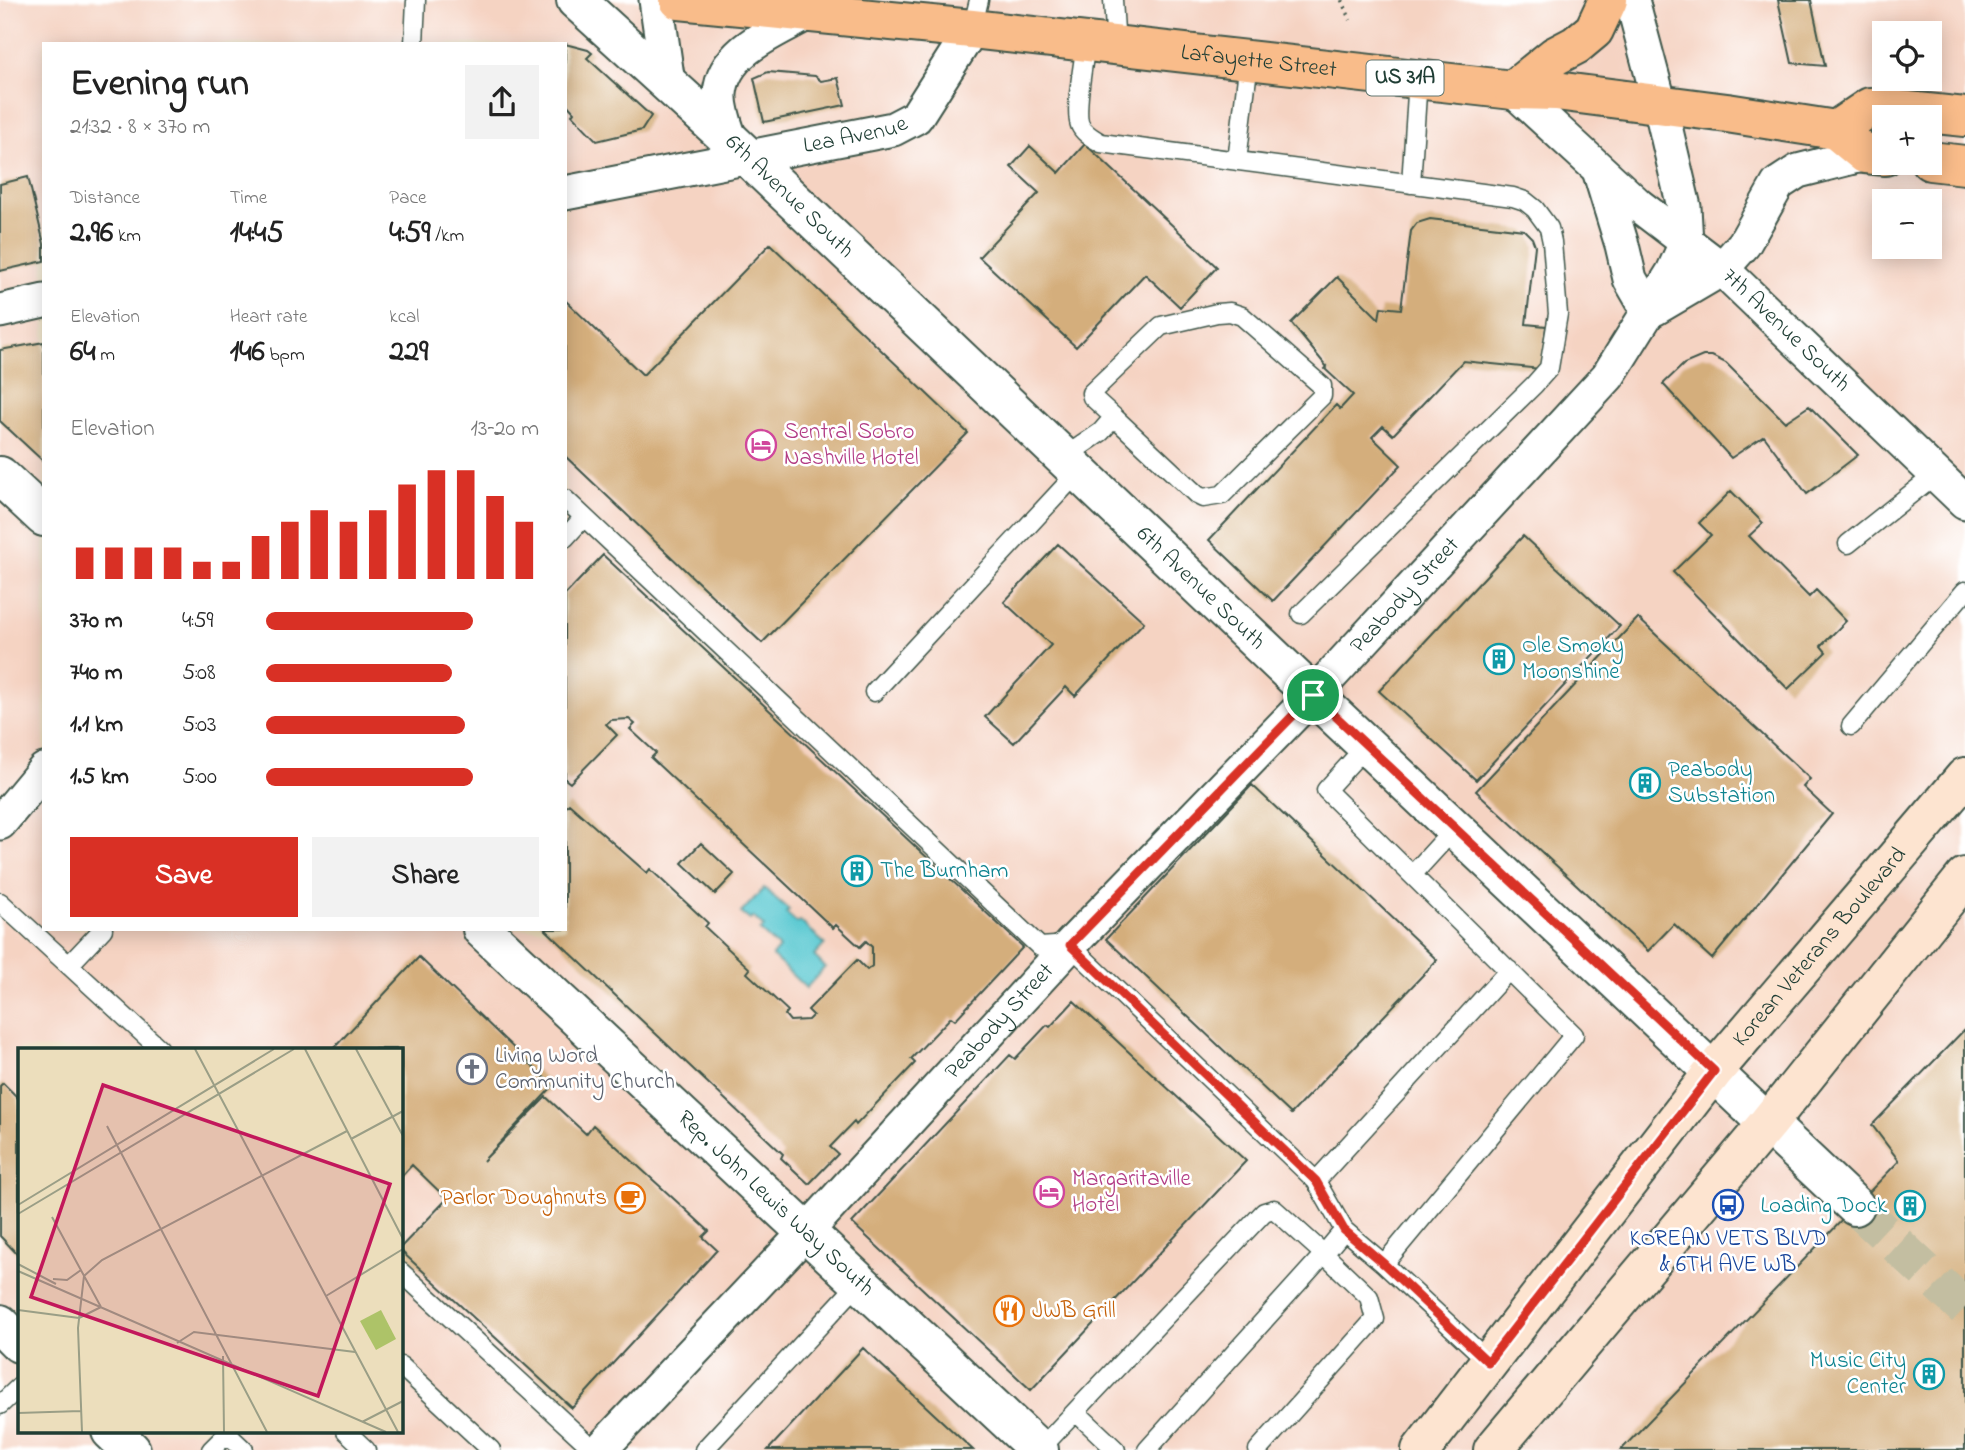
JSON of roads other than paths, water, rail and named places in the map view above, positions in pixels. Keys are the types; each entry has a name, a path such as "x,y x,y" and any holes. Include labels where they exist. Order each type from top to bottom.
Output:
{"main road":[{"name":"Lafayette Street","path":"679,0 808,13 976,15 1101,44 1513,90 1556,91 1836,130"},
{"path":"1513,90 1555,56 1576,45 1594,30 1608,0"},
{"path":"1872,153 1836,130 1870,107 1965,117"},
{"path":"1942,162 1965,165"},
{"name":"Korean Veterans Boulevard","path":"1421,1450 1714,1071 1965,777"},
{"path":"1493,1450 1768,1123 1965,877"}],"street":[{"name":"6th Avenue South","path":"576,0 739,149 1855,1206"},
{"path":"656,0 668,83"},
{"path":"1632,0 1660,105"},
{"path":"739,149 723,116 720,93 730,63 745,49 808,13"},
{"name":"Lea Avenue","path":"567,192 739,149 893,130 916,117 976,15"},
{"path":"1513,90 1598,167 1630,279 1649,312"},
{"name":"Peabody Street","path":"600,1450 806,1232 1070,945 1313,695 1608,376 1673,272 1686,243 1684,207 1660,105"},
{"name":"Peabody Street","path":"1649,312 1722,269 1744,244 1778,184 1798,171 1872,156"},
{"name":"7th Avenue South","path":"1598,167 1638,205 1722,269 1965,502"},
{"path":"0,311 42,301"},
{"path":"0,476 42,515"},
{"path":"0,823 42,772"},
{"name":"Rep. John Lewis Way South","path":"484,931 1039,1450"},
{"path":"0,1324 18,1342"},
{"path":"112,1432 131,1450"}],"lane":[{"path":"414,42 416,0"},
{"path":"1113,0 1079,117 1084,132 1101,142 1513,197 1525,201 1549,228 1558,314 1549,368 1301,614"},
{"path":"1237,160 1249,60"},
{"path":"1411,184 1418,79"},
{"path":"1230,312 1242,316 1322,386 1324,391 1222,495 1203,498 1196,495 1114,417 1091,397 1091,393 1161,326 1217,313 1230,312"},
{"path":"874,692 1114,417"},
{"path":"1848,544 1936,474"},
{"path":"567,501 1040,947 1070,945 1316,1181 1344,1230 1488,1362"},
{"path":"567,536 584,517"},
{"path":"1851,726 1965,591"},
{"path":"1367,745 1326,790 1574,1035 1384,1264"},
{"path":"1413,874 1455,828"},
{"path":"0,902 159,1048"},
{"path":"69,965 101,931"},
{"path":"1316,1181 1509,970"},
{"path":"1039,1450 1264,1212 1273,1209 1369,1297 1376,1319 1258,1450"},
{"path":"1147,1450 1344,1230"},
{"path":"402,1273 594,1450"},
{"path":"704,1450 860,1282"},
{"path":"402,1367 491,1450"},
{"path":"0,1405 18,1388"},
{"path":"1076,1412 1116,1450"},
{"path":"211,1450 228,1432 244,1450"},
{"path":"347,1432 366,1450"}],"water":[{"path":"764,888 789,910 786,913 797,923 800,921 825,944 814,956 825,967 806,988 772,956 779,948 760,931 764,927 753,917 750,920 741,913"}],"tunnel":[{"path":"1855,1206 1965,1308"}],"place":[{"name":"Sentral Sobro Nashville Hotel","path":"761,445"},
{"name":"Ole Smoky Moonshine","path":"1499,659"},
{"name":"Peabody Substation","path":"1645,783"},
{"name":"The Burnham","path":"857,871"},
{"name":"Living Word Community Church","path":"472,1069"},
{"name":"Margaritaville Hotel","path":"1049,1192"},
{"name":"Parlor Doughnuts","path":"630,1198"},
{"name":"KOREAN VETS BLVD & 6TH AVE WB","path":"1728,1205"},
{"name":"Loading Dock","path":"1910,1206"},
{"name":"JWB Grill","path":"1009,1311"},
{"name":"Music City Center","path":"1929,1374"}]}
